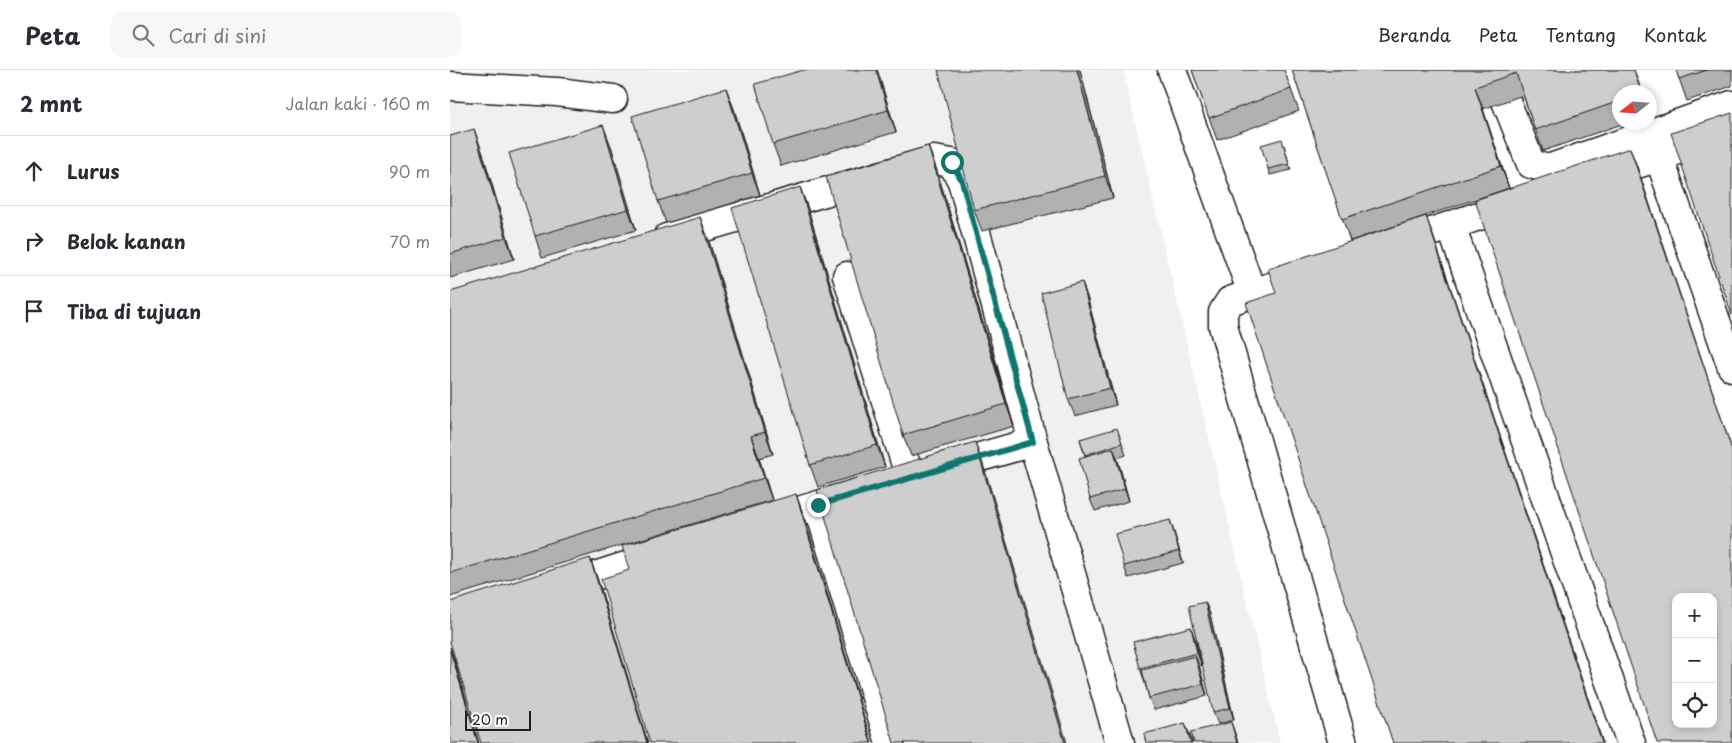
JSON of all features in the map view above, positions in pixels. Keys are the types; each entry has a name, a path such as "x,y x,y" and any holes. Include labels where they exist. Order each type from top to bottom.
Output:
{"lane":[{"path":"1172,70 1252,293"},
{"path":"450,86 557,92 613,99"},
{"path":"1506,101 1530,164 1548,170 1732,105"},
{"path":"1375,251 1659,157 1732,130"},
{"path":"1659,157 1732,367"},
{"path":"642,245 934,160 952,162 962,181 1033,442 1120,743"},
{"path":"1451,226 1631,743"},
{"path":"1328,267 1230,301 1223,312 1224,326 1344,743"},
{"path":"847,276 910,478"},
{"path":"742,529 1033,442"},
{"path":"818,505 890,743"},
{"path":"535,595 686,547"}],"shaded area":[{"path":"450,70 1123,70 1280,743 450,743"}],"building":[{"path":"803,70 876,70 888,110 773,144 755,84"},
{"path":"938,70 1077,70 1105,176 974,210"},
{"path":"1192,70 1284,70 1291,89 1209,118"},
{"path":"1292,70 1634,70 1639,85 1612,85 1612,104 1535,130 1516,73 1475,87 1501,166 1342,219"},
{"path":"1676,70 1707,70 1679,79"},
{"path":"726,88 752,173 658,201 632,116"},
{"path":"1732,113 1732,315 1671,133"},
{"path":"603,125 628,209 535,236 509,153"},
{"path":"474,129 506,237 450,254 450,136"},
{"path":"1282,139 1289,164 1268,169 1261,145"},
{"path":"928,146 1006,404 903,435 826,177"},
{"path":"1630,148 1732,450 1732,743 1657,743 1475,200"},
{"path":"800,187 877,445 810,465 732,208"},
{"path":"1426,216 1602,743 1393,743 1246,303 1276,293 1268,269"},
{"path":"700,217 765,432 751,436 764,478 450,573 450,292"},
{"path":"1082,282 1110,388 1068,399 1041,293"},
{"path":"1117,428 1122,443 1085,455 1080,439"},
{"path":"975,442 1065,743 894,743 817,490"},
{"path":"1113,448 1125,489 1090,499 1079,458"},
{"path":"796,494 871,743 650,743 601,579 629,570 622,546"},
{"path":"1170,520 1179,551 1124,566 1115,534"},
{"path":"590,558 647,743 481,743 450,642 450,602"},
{"path":"1205,602 1230,708 1213,712 1189,606"},
{"path":"1191,627 1197,653 1140,668 1133,642"},
{"path":"450,650 478,743 450,743"},
{"path":"1195,656 1203,684 1149,698 1142,670"},
{"path":"1231,722 1237,743 1194,743 1191,732"},
{"path":"1185,723 1191,743 1146,743 1144,734"}],"route":[{"path":"818,505 1033,442 962,181 952,162"}]}
